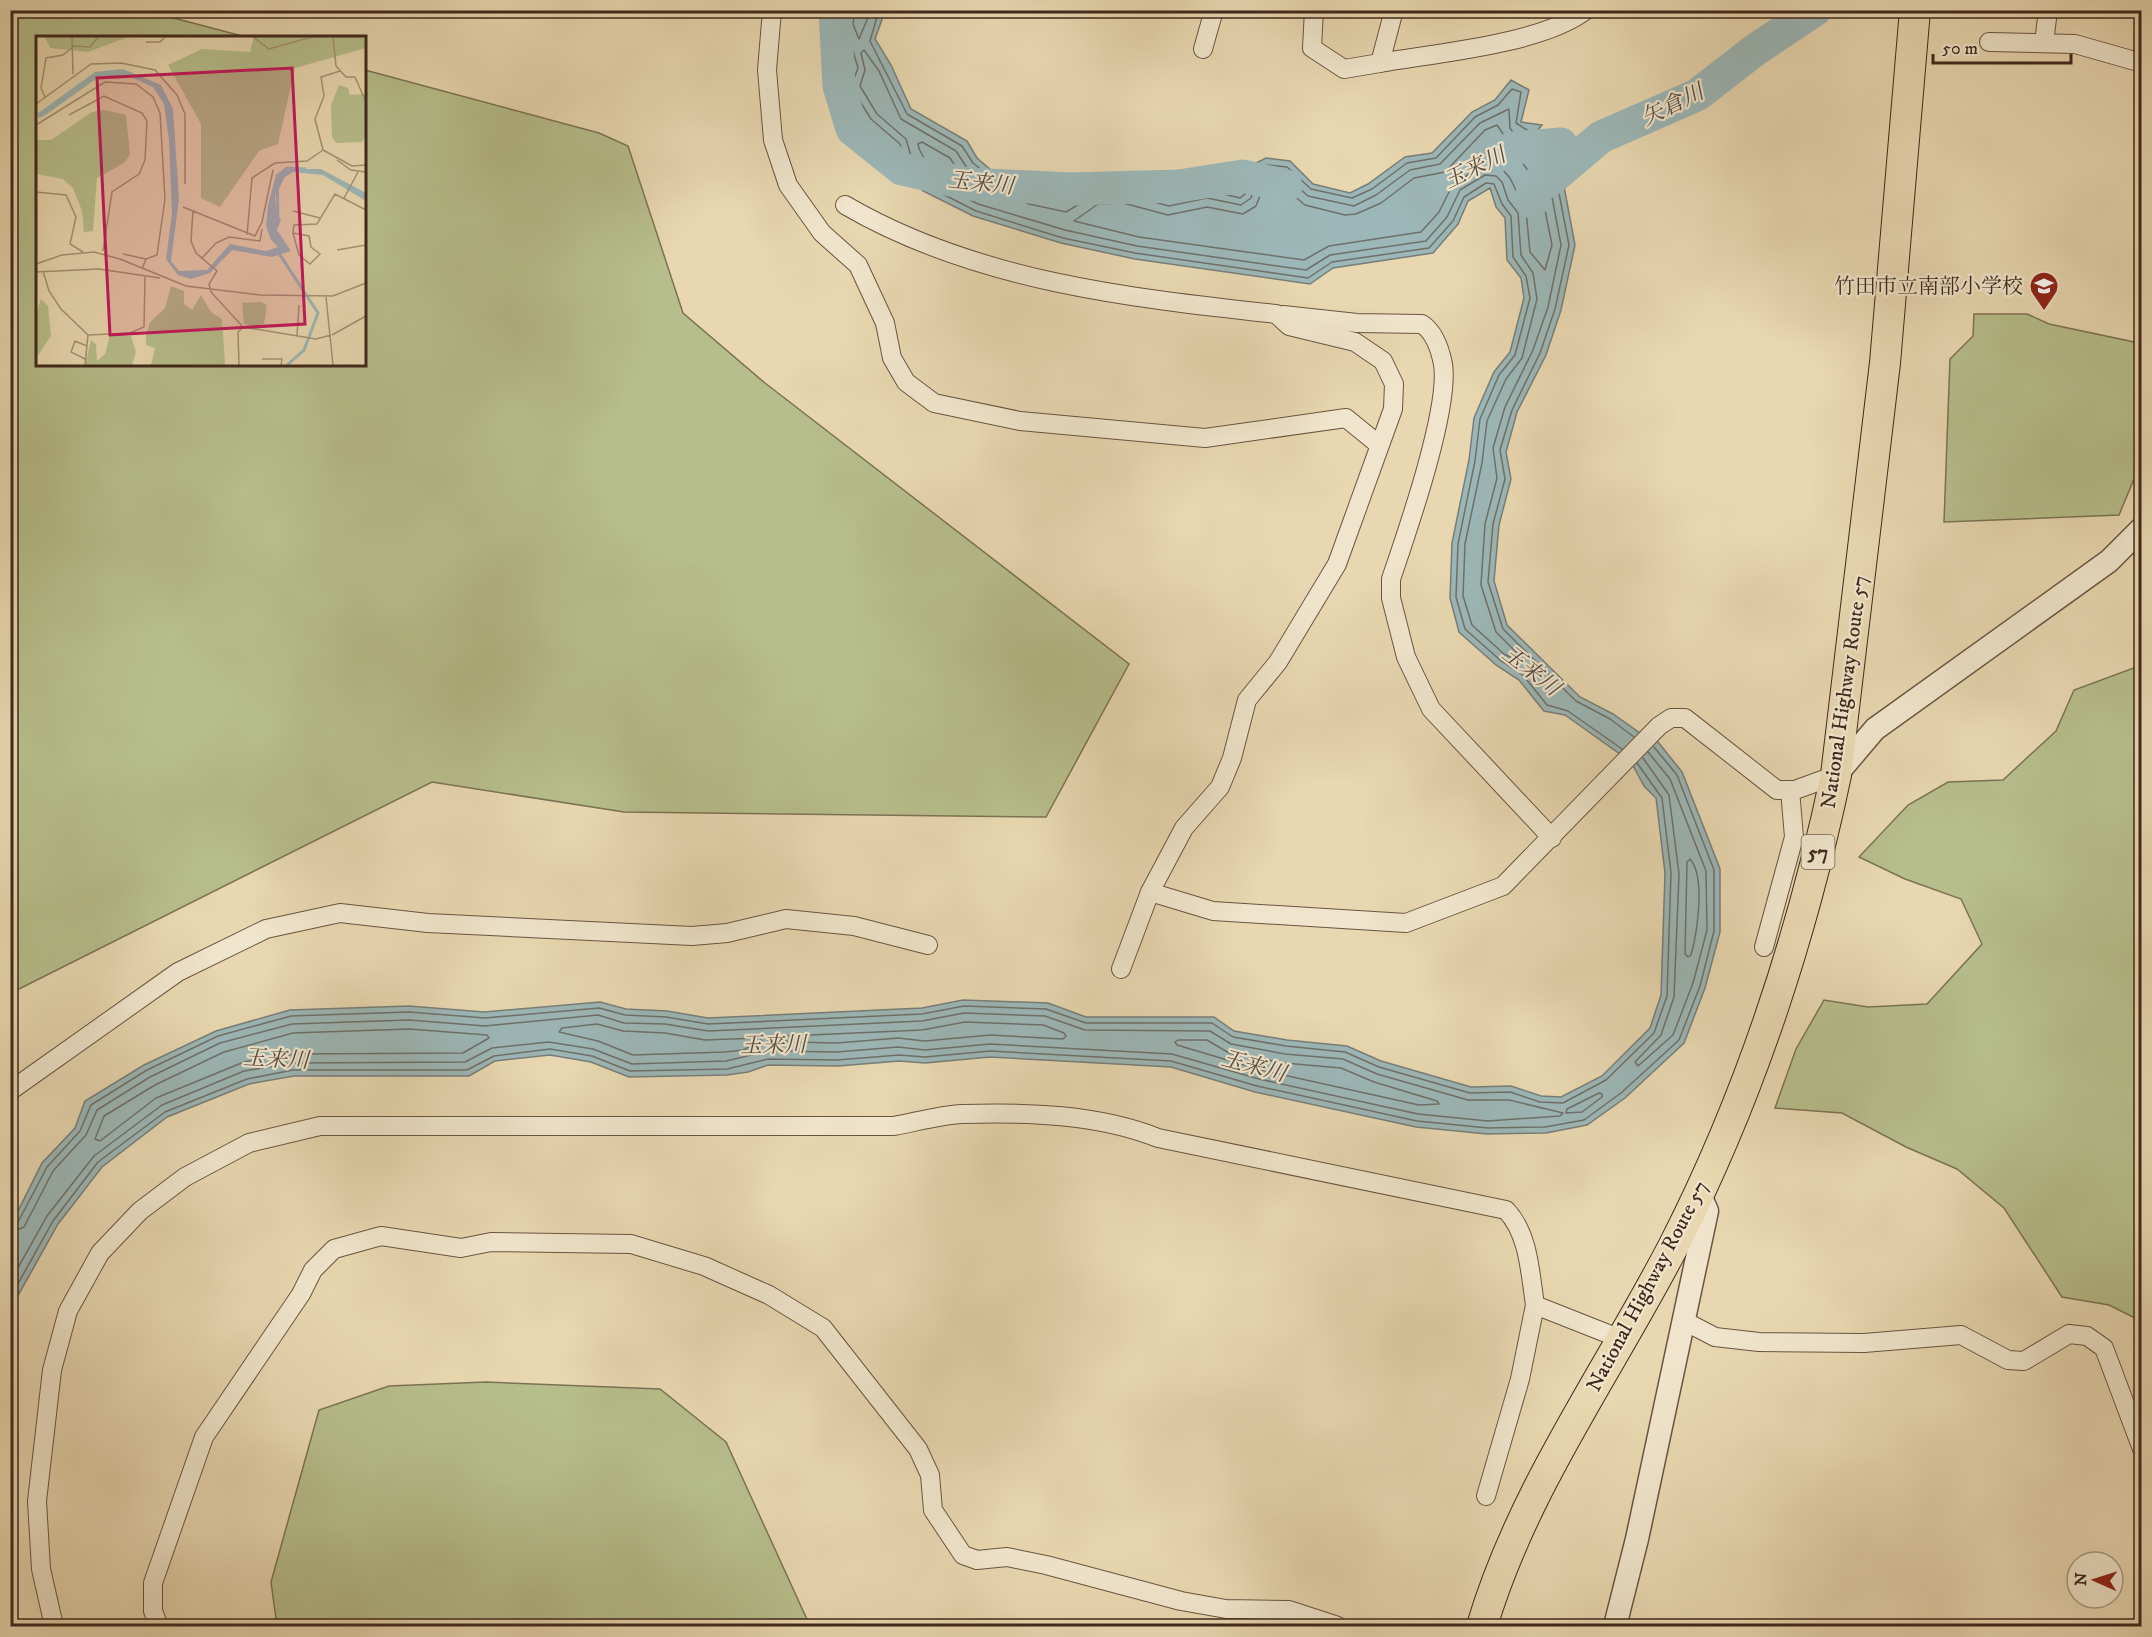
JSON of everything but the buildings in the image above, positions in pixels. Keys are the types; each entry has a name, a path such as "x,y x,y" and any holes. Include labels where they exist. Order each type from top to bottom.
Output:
{"highway":[{"name":"National Highway Route 57","path":"1482,1626 1503,1564 1520,1524 1674,1245 1699,1192 1734,1110 1780,985 1826,824 1836,775 1886,363 1915,10"}],"street":[{"path":"772,10 767,70 773,140 788,185 822,233 858,265 885,323 892,358 906,382 934,403 1020,421 1205,438 1346,418 1378,444"},
{"path":"1203,50 1214,10"},
{"path":"1314,10 1312,48 1344,69 1525,37 1572,22 1586,10"},
{"path":"1380,63 1394,10"},
{"path":"2044,43 2048,10"},
{"path":"1989,42 2075,44 2142,63"},
{"path":"845,205 885,228 933,248 1040,279 1153,300 1357,323 1422,324 1430,330 1443,365 1441,399 1434,435 1391,579 1391,598 1406,657 1431,709 1552,838"},
{"path":"1121,969 1150,892 1184,828 1220,788 1232,758 1247,700 1278,662 1337,564 1378,444 1394,409 1394,384 1383,361 1356,342 1288,326 1276,314"},
{"path":"1150,892 1213,910 1406,923 1503,886 1659,726 1671,718 1685,718 1777,790 1790,790 1836,775 1875,729 2109,561 2142,528"},
{"path":"1764,947 1794,837 1790,790"},
{"path":"10,1091 178,972 266,929 340,914 428,923 692,936 727,933 786,919 854,926 928,945"},
{"path":"54,1626 41,1569 37,1501 52,1370 68,1311 100,1253 140,1211 185,1177 249,1143 320,1126 894,1126 972,1114 1042,1115 1130,1127 1158,1138 1506,1210 1516,1220 1524,1241 1535,1305 1520,1379 1486,1496"},
{"path":"1615,1626 1637,1539 1707,1211 1699,1192"},
{"path":"159,1626 153,1611 153,1583 204,1437 301,1294 312,1270 334,1249 381,1236 461,1248 491,1242 631,1244 704,1266 769,1295 823,1328 918,1449 930,1475 933,1510 963,1555 977,1560 1007,1557 1046,1565 1180,1601 1215,1607 1289,1610 1338,1626"},
{"path":"1535,1305 1621,1339"},
{"path":"1684,1321 1715,1337 1759,1342 1864,1343 1961,1335 2008,1360 2024,1361 2068,1334 2086,1336 2104,1348 2142,1449"}],"green space":[{"path":"11,10 147,11 242,36 36,36 36,366 366,366 366,70 599,133 628,146 683,313 765,383 1129,664 1046,817 624,812 432,782 11,993"},
{"path":"1974,314 2027,314 2049,324 2134,342 2141,381 2141,462 2119,515 1944,522 1950,359 1973,336"},
{"path":"2139,666 2142,668 2141,1321 2109,1305 2062,1297 2004,1208 1957,1169 1906,1147 1842,1113 1775,1108 1796,1049 1824,1000 1868,1007 1927,1004 1982,944 1961,899 1905,879 1859,857 1908,805 1948,782 2003,780 2056,731 2074,690"},
{"path":"486,1382 660,1389 726,1442 810,1626 277,1626 271,1582 319,1410 389,1386"}],"water":[{"path":"842,11 885,11 875,39 891,65 911,109 967,141 977,158 997,175 1034,191 1064,198 1089,182 1125,180 1171,193 1207,184 1239,192 1244,169 1266,158 1290,161 1313,184 1350,193 1368,184 1405,157 1432,153 1472,112 1495,100 1511,80 1529,90 1521,122 1542,125 1531,138 1543,150 1563,181 1575,245 1561,310 1546,355 1517,412 1506,452 1511,479 1499,525 1494,581 1507,625 1580,697 1613,714 1640,733 1654,737 1682,772 1720,869 1720,932 1705,988 1684,1043 1625,1098 1587,1125 1546,1133 1487,1134 1416,1127 1255,1092 1171,1067 990,1057 925,1063 899,1061 838,1066 768,1065 748,1072 727,1075 629,1077 591,1062 550,1055 495,1061 469,1076 294,1076 249,1084 167,1117 102,1167 58,1224 15,1301 11,1318 11,1225 42,1163 75,1128 85,1101 144,1065 216,1031 290,1010 409,1006 484,1012 600,1002 626,1009 667,1011 708,1018 922,1008 963,1000 1048,1003 1086,1017 1214,1017 1234,1031 1287,1040 1347,1046 1381,1061 1471,1087 1511,1086 1541,1096 1561,1097 1602,1076 1650,1028 1661,995 1665,873 1656,798 1644,786 1631,762 1565,715 1544,711 1519,680 1496,665 1459,632 1450,598 1452,543 1469,460 1474,418 1494,372 1510,352 1524,298 1521,278 1507,260 1505,218 1496,207 1490,188 1468,201 1458,224 1433,253 1333,268 1310,284 1135,259 1061,243 973,216 923,191 898,161 896,147 867,123 844,86 852,69 839,24"}],"waterway":[{"name":"玉来川","path":"835,10 839,86 852,129 902,169 968,184 1070,189 1179,186 1243,176 1286,186"},
{"name":"矢倉川","path":"1548,182 1601,137 1697,95 1755,50 1815,10"},
{"name":"玉来川","path":"1495,157 1512,148 1561,144 1531,197 1532,202"}],"place":[{"name":"竹田市立南部小学校","path":"2044,312"}]}
